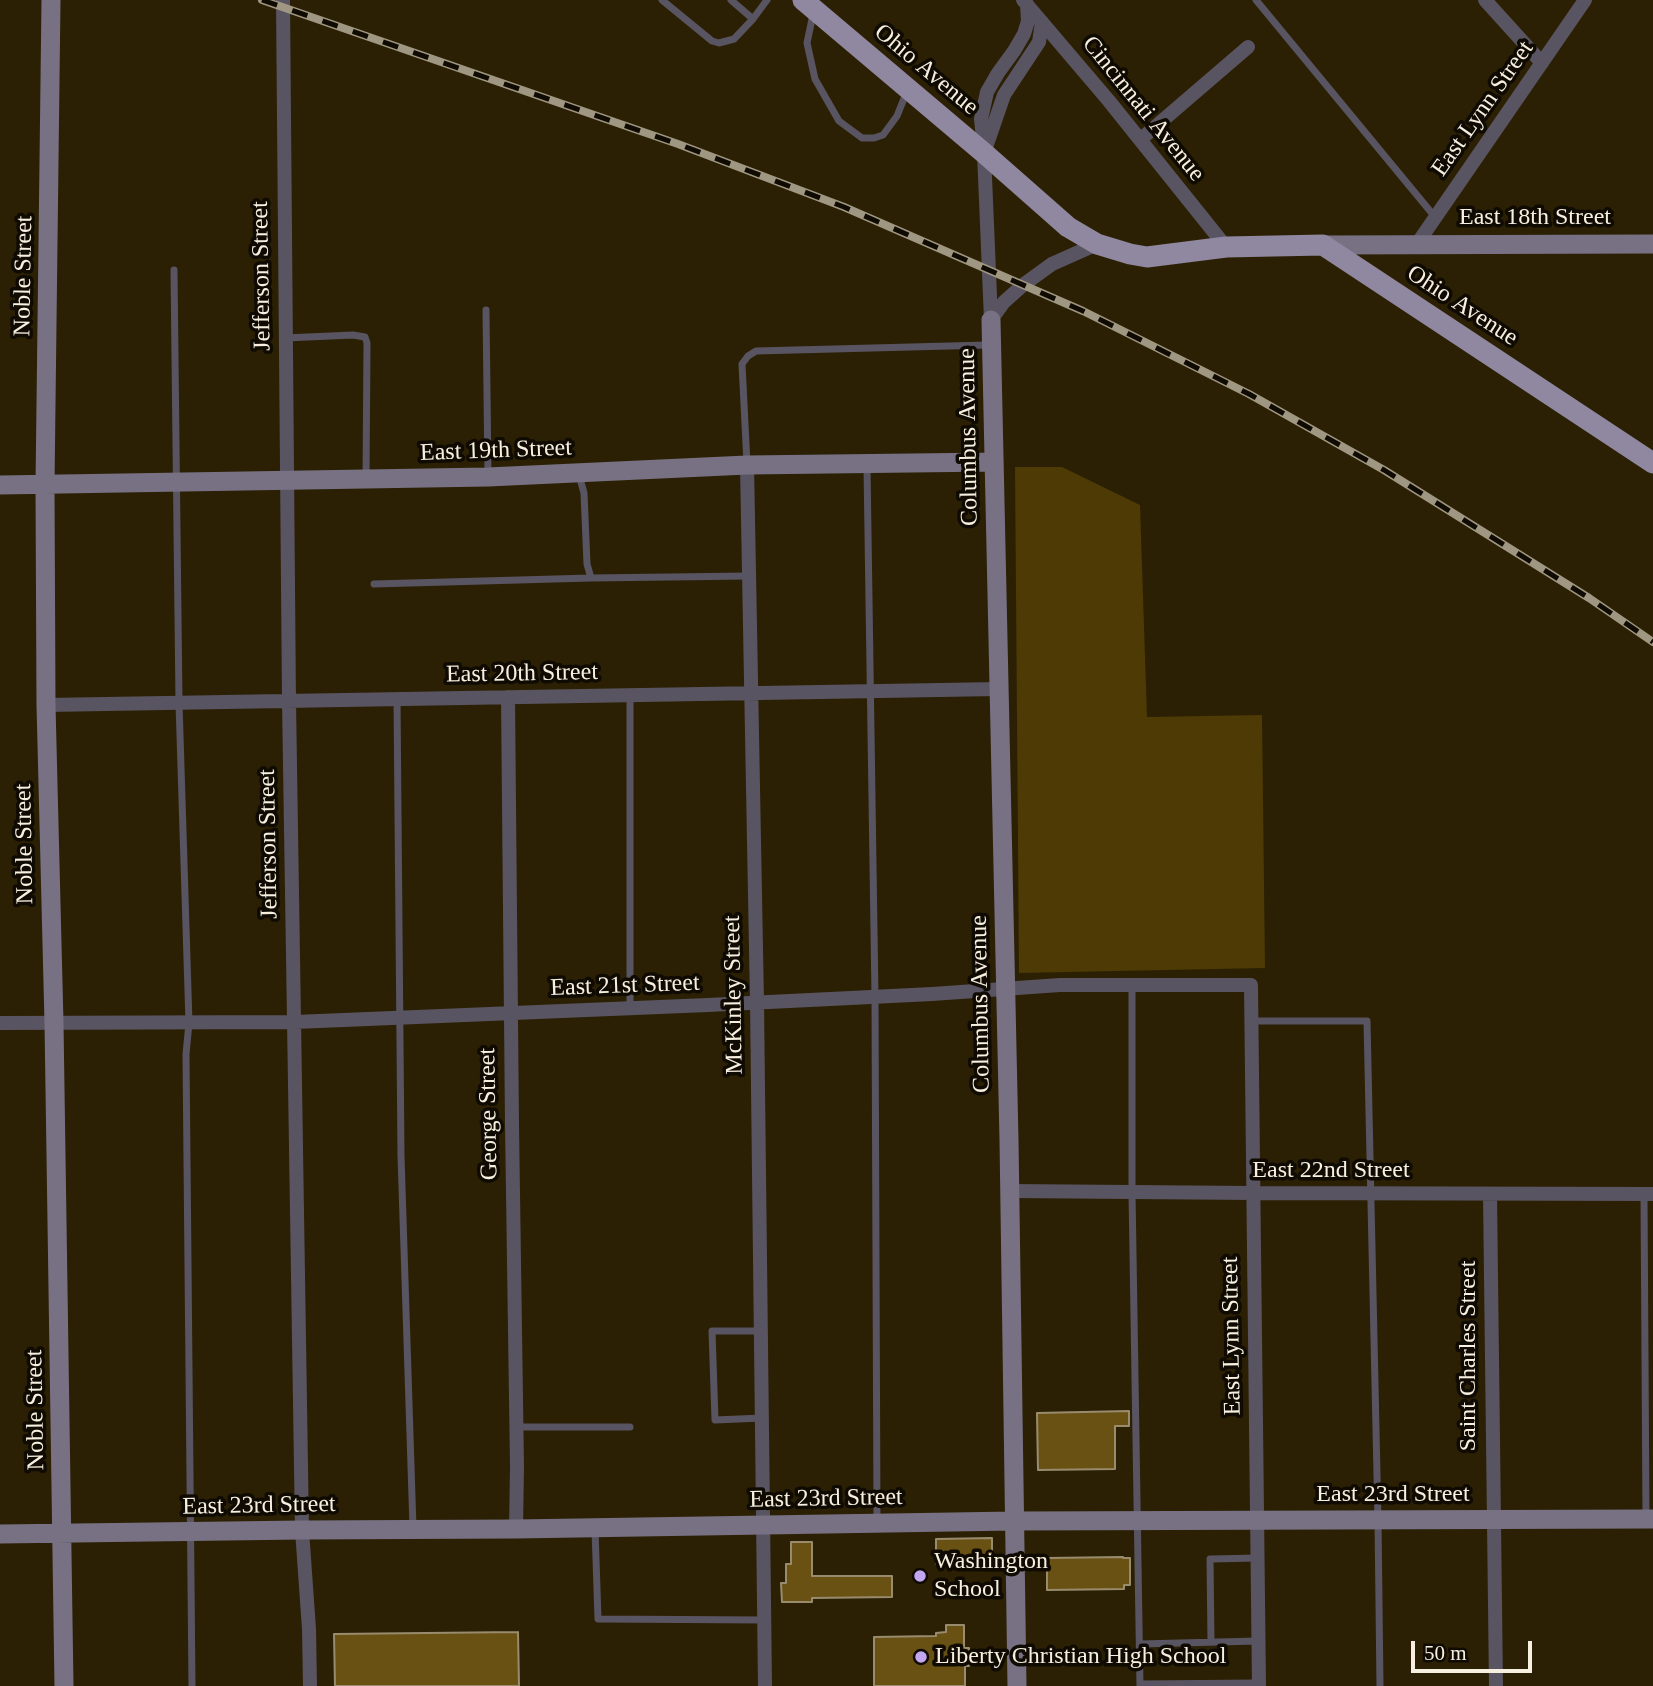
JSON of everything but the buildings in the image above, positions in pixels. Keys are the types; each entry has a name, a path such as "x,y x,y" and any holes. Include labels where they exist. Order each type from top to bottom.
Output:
{"main road":[{"name":"Ohio Avenue","path":"808,5 984,153"},
{"path":"984,153 1068,227 1097,244 1130,254 1147,257 1226,247 1323,245"},
{"name":"Ohio Avenue","path":"1323,245 1653,463"}],"street":[{"name":"Noble Street","path":"51,0 45,485 46,705 54,1023 64,1686"},
{"name":"Jefferson Street","path":"283,0 289,701 302,1530 310,1686"},
{"path":"1485,0 1542,63"},
{"name":"East Lynn Street","path":"1417,244 1586,0"},
{"path":"984,153 981,119 987,92 1024,34 1028,21 1025,2"},
{"name":"Cincinnati Avenue","path":"1025,2 1141,139 1226,247"},
{"name":"Columbus Avenue","path":"1017,1686 992,345 984,153 1004,95 1040,42 1042,22"},
{"path":"1141,139 1248,47"},
{"name":"Columbus Avenue","path":"991,320 1004,302 1052,264 1097,244"},
{"name":"East 18th Street","path":"1323,245 1653,244"},
{"name":"East 19th Street","path":"0,485 366,480 747,465 994,462"},
{"name":"McKinley Street","path":"747,465 765,1686"},
{"name":"East 20th Street","path":"46,705 999,689"},
{"name":"George Street","path":"508,697 516,1530"},
{"name":"East 21st Street","path":"0,1023 295,1022 875,997 1060,985 1251,985"},
{"name":"East Lynn Street","path":"1251,985 1259,1685"},
{"name":"East 22nd Street","path":"1009,1191 1648,1194"},
{"name":"Saint Charles Street","path":"1490,1194 1496,1686"},
{"name":"East 23rd Street","path":"0,1534 516,1530 1014,1521 1650,1519"}],"lane":[{"path":"662,0 712,41 719,43 734,39 767,0"},
{"path":"731,0 753,19"},
{"path":"1256,0 1436,217"},
{"path":"808,5 807,43 815,79 839,121 862,138 883,135 897,116 908,90"},
{"path":"174,270 179,703 189,1023 186,1067 192,1686"},
{"path":"486,310 488,477"},
{"path":"285,338 353,335 365,337 366,480"},
{"path":"747,465 742,364 756,351 992,345"},
{"path":"867,463 875,997 877,1523"},
{"path":"579,472 584,493 587,564 591,578"},
{"path":"374,584 749,576"},
{"path":"630,695 630,1008"},
{"path":"397,699 401,1170 413,1530"},
{"path":"1132,985 1132,1192 1140,1685 1259,1685"},
{"path":"1251,1021 1367,1021 1380,1686"},
{"path":"1648,1194 1650,1519"},
{"path":"761,1331 712,1331 715,1420 762,1418"},
{"path":"517,1427 630,1427"},
{"path":"594,1528 598,1619 764,1620"},
{"path":"1211,1642 1210,1559 1258,1558"},
{"path":"1140,1644 1258,1642"}],"shaded area":[{"path":"1015,467 1062,467 1140,505 1147,717 1262,715 1265,968 1019,973"}],"railway":[{"path":"262,0 678,144 844,207 1083,311 1249,394 1384,470 1589,598 1653,642"}],"place":[{"name":"Washington School","path":"920,1576"},
{"name":"Liberty Christian High School","path":"921,1657"}]}
